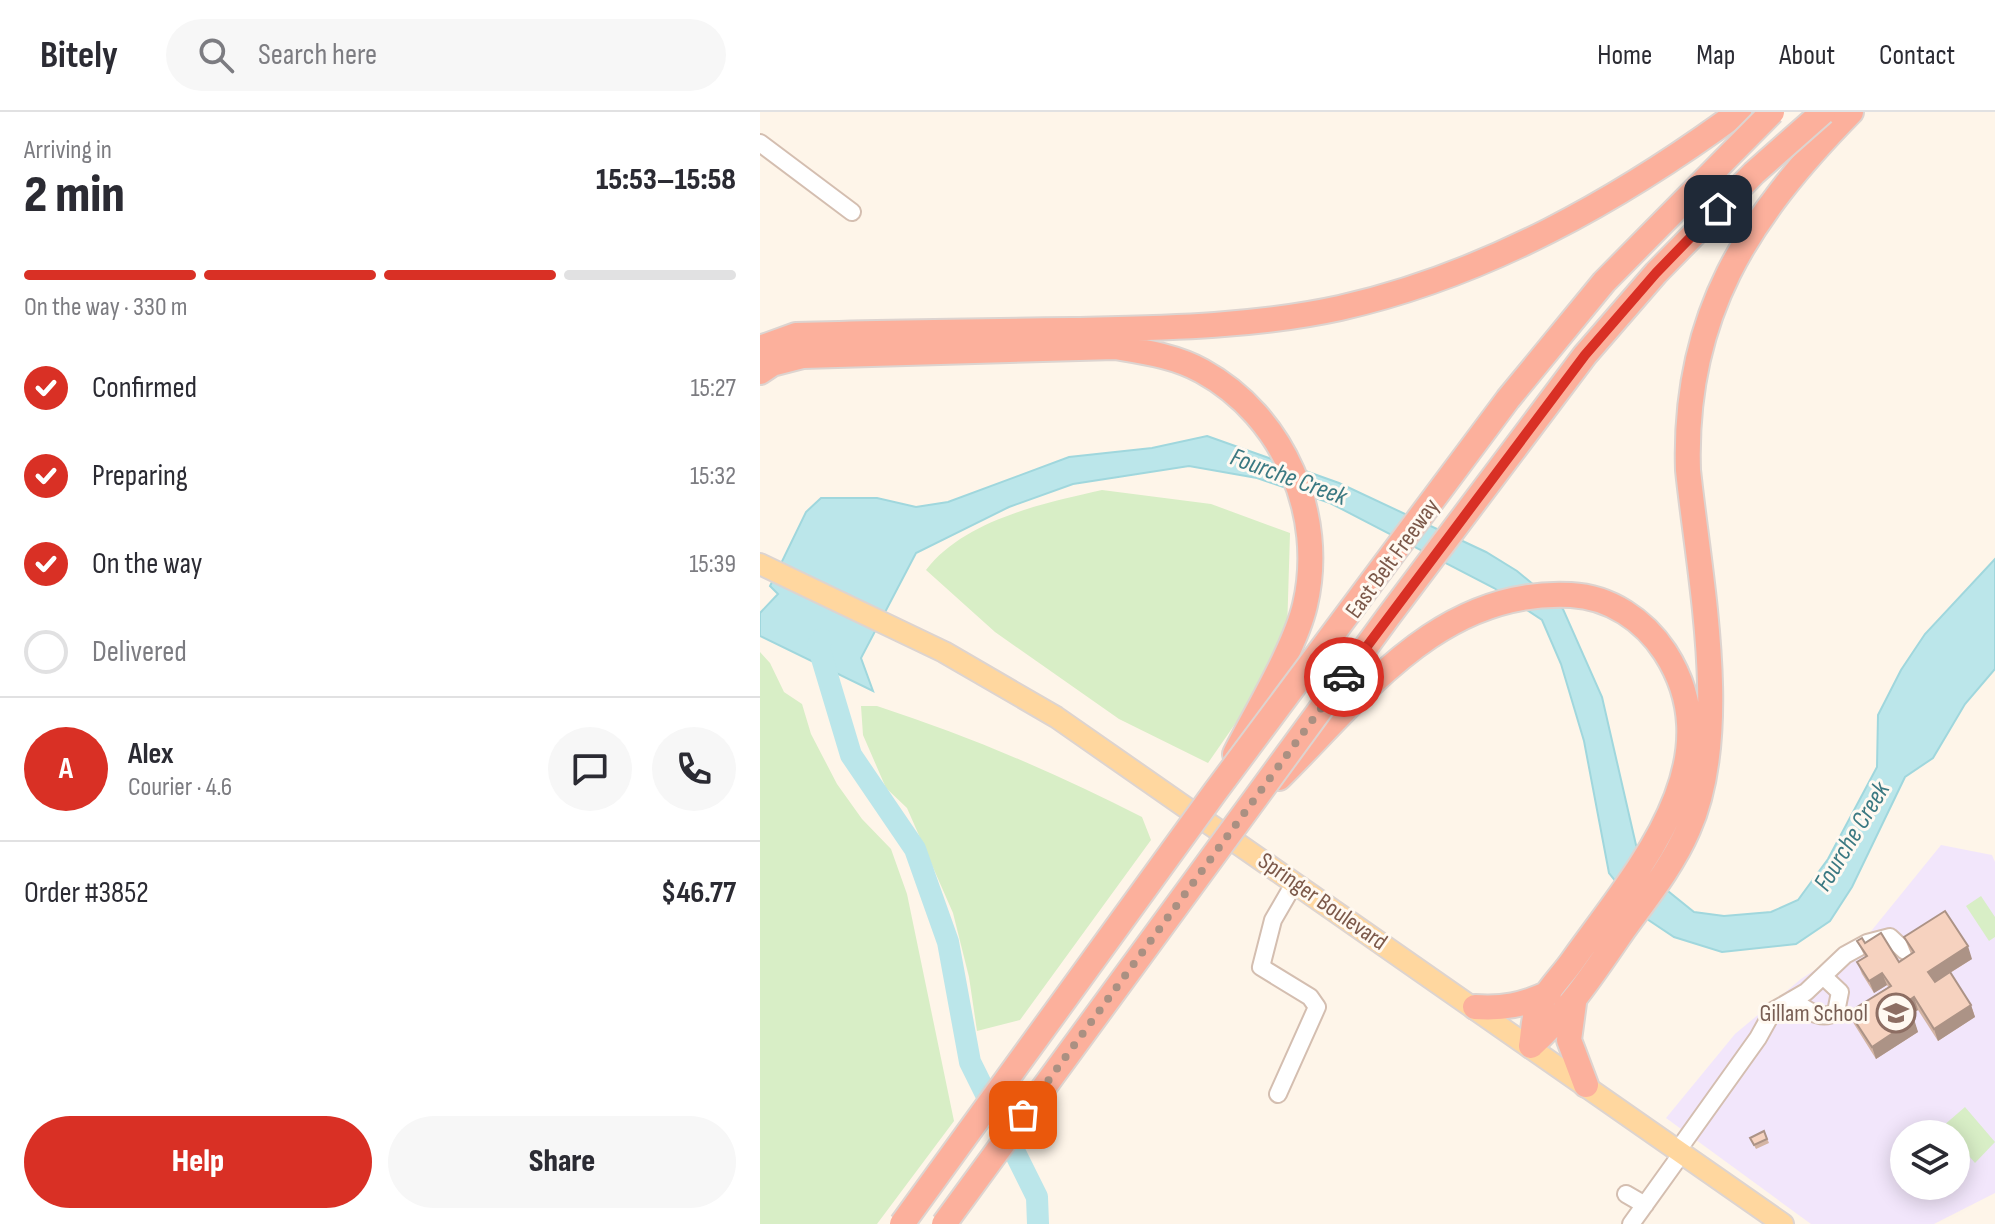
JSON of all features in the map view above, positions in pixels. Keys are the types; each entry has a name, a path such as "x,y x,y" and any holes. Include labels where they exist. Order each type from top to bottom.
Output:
{"highway":[{"path":"760,348 796,335 1168,328 1338,308 1420,286 1501,255 1612,197 1739,112"},
{"name":"East Belt Freeway","path":"902,1224 1215,792 1555,340 1645,238 1772,112"},
{"name":"East Belt Freeway","path":"944,1224 1526,430 1611,324 1754,173 1823,112"},
{"path":"1531,1046 1563,1016 1663,874 1688,832 1703,786 1710,744 1710,688 1687,459 1689,405 1697,360 1723,282 1751,231 1788,178 1851,112"},
{"path":"760,372 772,364 803,356 1115,347 1165,356 1202,371 1241,397 1272,435 1292,469 1309,520 1312,558 1305,608 1215,792"},
{"path":"1243,814 1369,682 1451,624 1488,604 1539,593 1587,595 1628,612 1659,642 1681,677 1690,714 1689,749 1680,789 1660,832 1638,871 1537,1010 1531,1046"},
{"path":"1475,1007 1500,1009 1526,1004 1549,993"},
{"path":"1574,1001 1569,1040 1586,1085"}],"main road":[{"name":"Springer Boulevard","path":"760,564 944,652 1056,717 1783,1224"}],"street":[{"path":"760,143 852,212"},
{"path":"1278,1094 1317,1007 1310,997 1261,967 1273,920 1295,882"},
{"path":"1631,1224 1758,1038 1773,1011 1823,976 1845,955 1867,943 1890,937 1905,951"},
{"path":"1792,1000 1818,1016 1828,1017 1836,1012 1840,992 1823,976"},
{"path":"1626,1194 1645,1205"}],"shaded area":[{"path":"1941,845 1992,855 1995,862 1995,1193 1934,1224 1811,1224 1666,1118 1735,1034 1801,979 1868,935"}],"green space":[{"path":"1102,490 1211,504 1290,533 1287,632 1251,701 1208,763 1119,719 995,632 926,570 961,538 983,526 1031,508"},
{"path":"760,652 770,663 784,692 802,704 811,734 837,784 862,819 891,849 907,894 954,1121 877,1224 760,1224"},
{"path":"861,706 877,706 979,743 1045,770 1142,817 1151,840 1020,1020 977,1031 969,977 953,913 907,808 886,788 863,735"},
{"path":"1981,896 1995,917 1995,937 1989,941 1966,906"},
{"path":"1965,1107 1995,1142 1975,1163 1970,1157 1970,1120 1950,1120"}],"water":[{"path":"1207,436 1339,483 1486,552 1517,571 1563,609 1602,697 1636,845 1663,887 1694,912 1724,916 1771,912 1798,900 1828,859 1877,767 1878,715 1901,670 1925,634 1995,559 1995,669 1965,704 1933,758 1905,777 1852,887 1830,921 1796,944 1722,952 1674,937 1644,917 1609,873 1584,741 1561,664 1542,620 1494,588 1330,503 1257,478 1189,466 1073,484 1009,507 916,553 861,658 873,691 760,636 760,613 778,594 770,586 806,512 821,498 877,498 916,507 948,502 1069,457 1152,448"}],"building":[{"path":"1945,911 1968,946 1928,972 1935,982 1950,972 1971,1005 1934,1029 1914,997 1904,1004 1914,1019 1872,1047 1849,1012 1891,986 1882,973 1869,981 1857,962 1867,956 1857,941 1862,938 1865,943 1881,933 1899,962 1914,952 1904,937"},
{"path":"1764,1131 1767,1139 1754,1145 1750,1138"}],"waterway":[{"name":"Fourche Creek","path":"822,639 818,645 851,755 915,849 948,942 970,1062 1037,1197 1038,1224"}],"way so far":[{"path":"1023,1115 1344,677"}],"place":[{"name":"Gillam School","path":"1896,1013"}],"route":[{"path":"1344,677 1585,355 1656,273 1718,209"}]}
